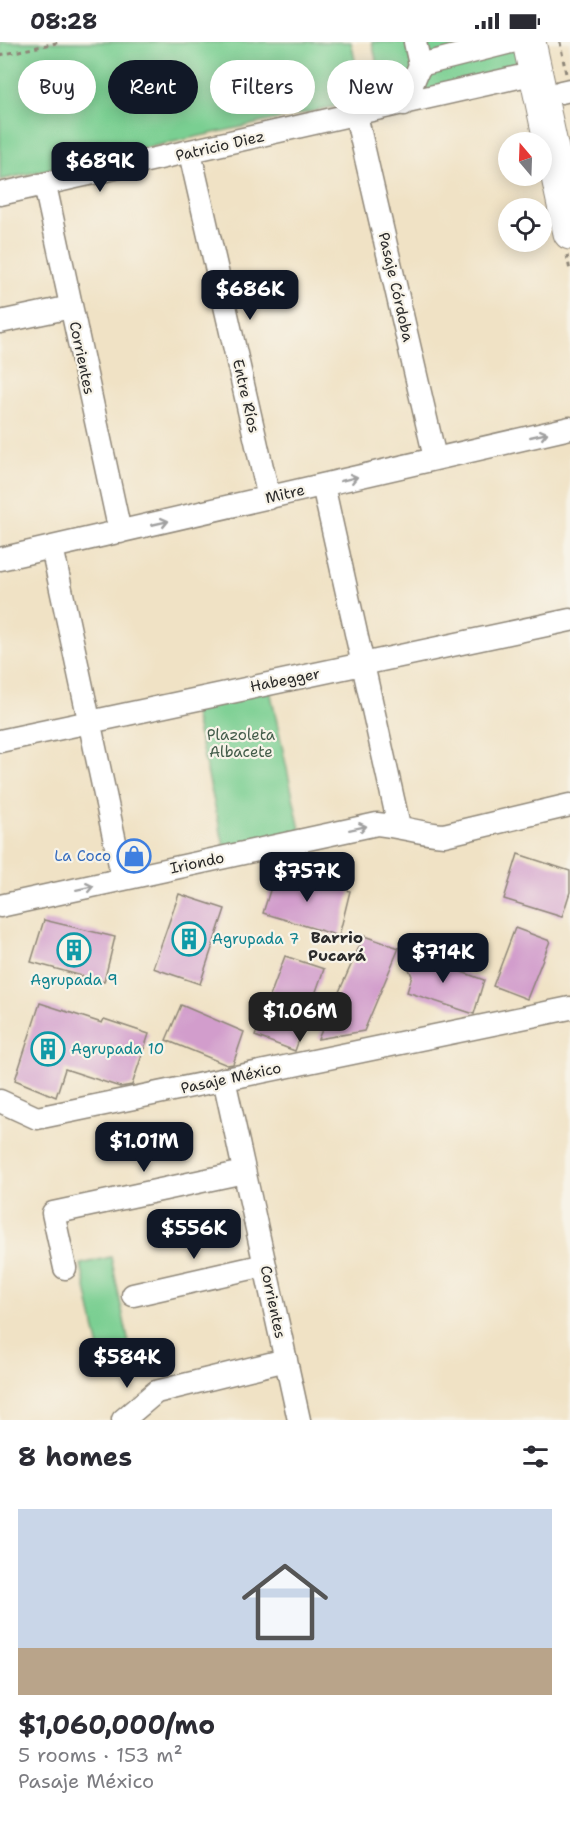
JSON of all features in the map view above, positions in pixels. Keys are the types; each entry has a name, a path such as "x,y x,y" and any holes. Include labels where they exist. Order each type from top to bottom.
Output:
{"highway":[{"path":"550,42 570,233"},
{"path":"553,77 570,134"}],"street":[{"path":"414,80 420,65 415,42"},
{"path":"420,65 511,42"},
{"name":"Patricio Diez","path":"414,102 553,77"},
{"name":"Patricio Diez","path":"0,194 360,114"},
{"name":"Pasaje Córdoba","path":"356,115 435,458"},
{"name":"Entre Ríos","path":"190,153 269,498"},
{"name":"Corrientes","path":"45,184 120,532"},
{"path":"0,322 71,307"},
{"name":"Mitre","path":"0,559 570,428"},
{"path":"323,485 399,826"},
{"path":"52,547 123,879"},
{"name":"Habegger","path":"0,741 570,620"},
{"name":"Iriondo","path":"0,906 377,824 399,826 423,834 444,835 570,805"},
{"name":"Pasaje México","path":"0,1101 37,1118 570,1008"},
{"name":"Corrientes","path":"224,1079 299,1420"},
{"path":"65,1268 53,1213 244,1172"},
{"path":"133,1295 265,1265"},
{"path":"123,1420 156,1392 286,1360"}],"path":[{"path":"0,55 61,42"},
{"path":"553,77 560,42"}],"green space":[{"path":"0,42 351,42 355,60 327,60 327,108 315,111 315,60 210,60 210,114 300,114 0,180"},
{"path":"372,42 522,42 530,75 414,101 414,60 376,60"},
{"name":"Plazoleta Albacete","path":"269,685 302,839 226,855 191,701"},
{"path":"111,1257 135,1373 105,1378 81,1264"}],"building":[{"path":"518,854 570,871 570,892 562,917 504,899"},
{"path":"276,871 350,891 339,936 263,913"},
{"name":"Agrupada 7","path":"179,894 225,909 200,984 153,968"},
{"name":"Agrupada 9","path":"44,920 115,937 104,982 31,962"},
{"path":"515,928 550,941 527,999 493,986"},
{"path":"364,936 399,948 364,1031 318,1039"},
{"path":"401,950 484,980 474,1014 407,992 412,976"},
{"path":"285,956 324,969 295,1051 255,1036"},
{"path":"40,1003 102,1023 104,1019 149,1034 132,1085 120,1087 65,1069 56,1097 15,1080"},
{"path":"181,1005 244,1032 233,1064 227,1065 166,1040"}],"place":[{"name":"La Coco","path":"134,856"},
{"name":"Agrupada 7","path":"189,939"},
{"name":"Agrupada 9","path":"74,950"},
{"name":"Agrupada 10","path":"48,1049"}],"district":[{"name":"Barrio Pucará","path":"337,946"}]}
